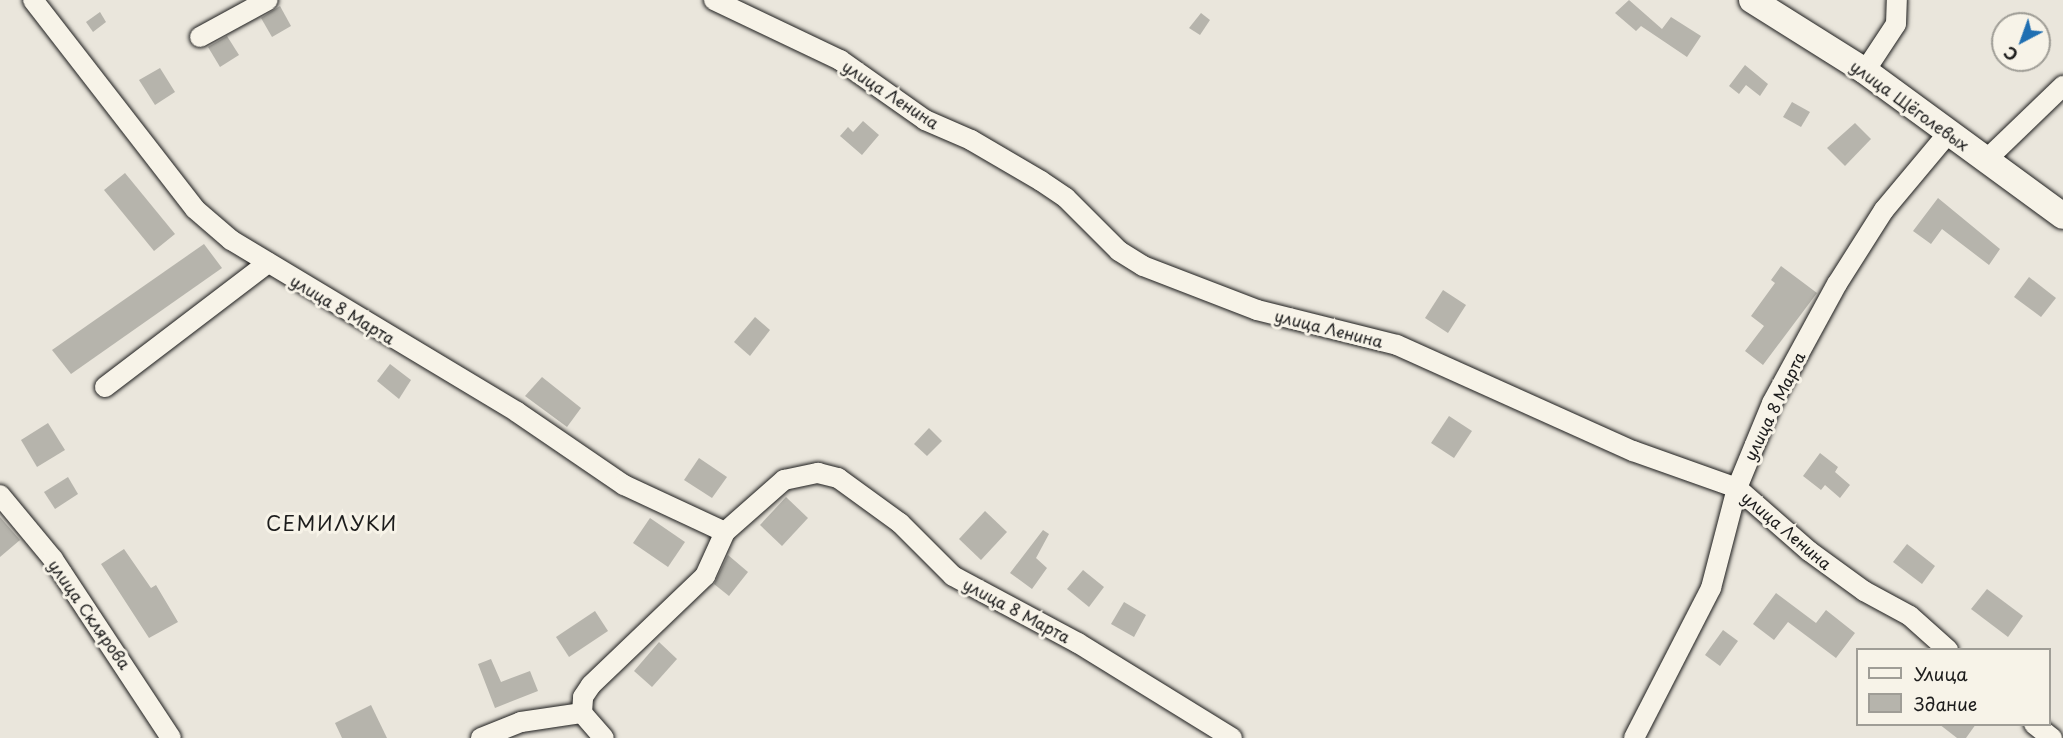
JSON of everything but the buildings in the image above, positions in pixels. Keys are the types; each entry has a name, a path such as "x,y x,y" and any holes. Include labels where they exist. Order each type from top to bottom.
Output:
{"main road":[{"name":"улица Щёголевых","path":"1752,0 1865,70 2063,216"}],"street":[{"name":"улица 8 Марта","path":"33,0 195,209 231,240 517,412 624,485 725,532"},
{"path":"201,38 268,0"},
{"name":"улица Ленина","path":"714,0 840,60 925,120 971,140 1041,181 1066,198 1119,251 1143,267 1257,310 1397,345 1633,451 1737,488 1809,551 1864,591 1910,616 1946,648"},
{"path":"1865,70 1896,24 1898,0"},
{"path":"1986,160 2063,86"},
{"name":"улица 8 Марта","path":"1634,738 1711,588 1737,488 1760,428 1837,284 1884,210 1950,131"},
{"path":"105,387 268,263"},
{"name":"улица 8 Марта","path":"582,713 583,698 591,685 705,576 725,532 784,480 819,473 838,478 900,523 953,576 1078,643 1232,738"},
{"name":"улица Склярова","path":"0,495 53,559 171,738"},
{"path":"481,738 521,722 582,713 603,738"},
{"path":"2037,726 2052,738"}],"district":[{"name":"СЕМИЛУКИ","path":"332,523"}]}
